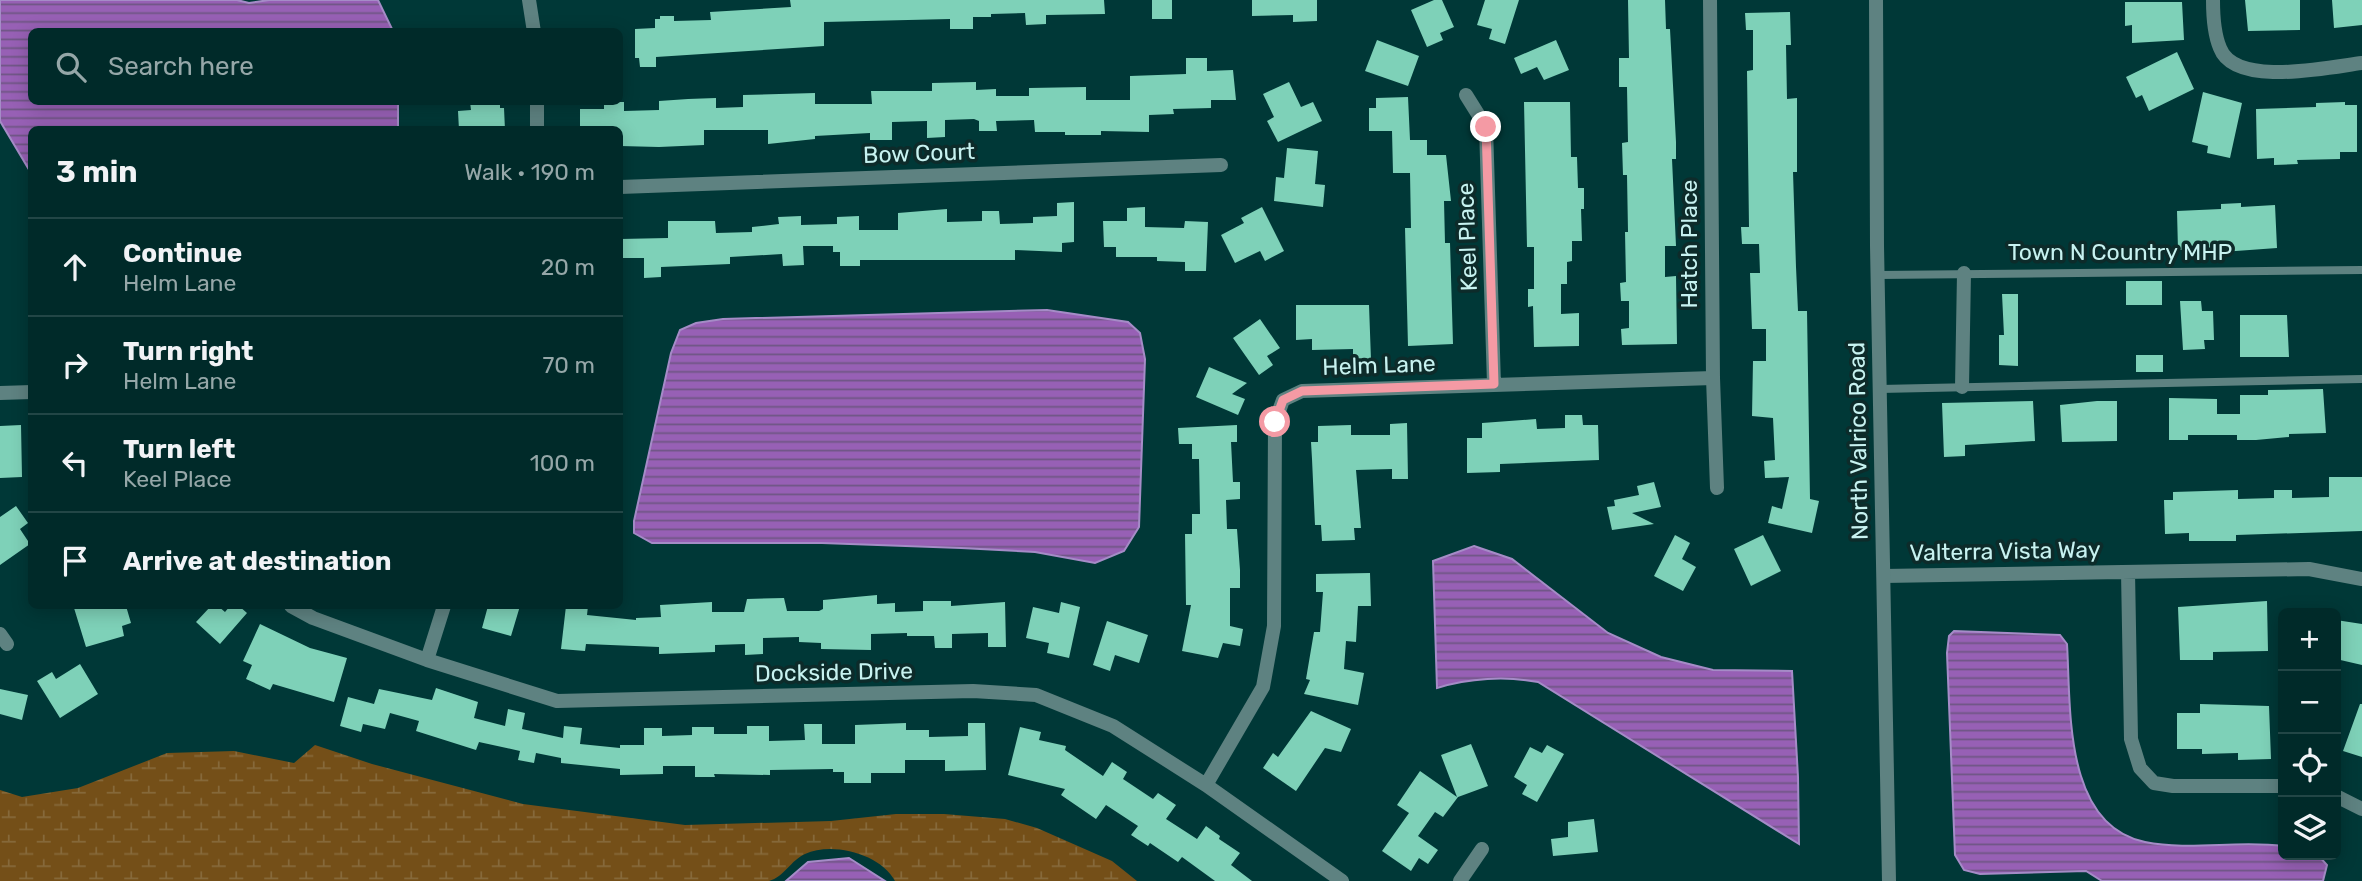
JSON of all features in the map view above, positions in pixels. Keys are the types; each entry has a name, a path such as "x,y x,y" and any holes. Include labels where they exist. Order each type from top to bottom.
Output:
{"street":[{"path":"529,0 533,28"},
{"name":"Hatch Place","path":"1710,0 1713,378 1717,488"},
{"name":"North Valrico Road","path":"1876,0 1889,881"},
{"path":"2213,0 2220,50 2233,64 2261,72 2300,72 2362,63"},
{"name":"Keel Place","path":"1466,95 1486,127 1494,384"},
{"path":"537,105 537,126"},
{"name":"Bow Court","path":"623,187 1221,165"},
{"path":"1962,387 1964,273"},
{"name":"Helm Lane","path":"1206,785 1263,687 1274,626 1275,422 1283,400 1302,391 1713,378"},
{"path":"0,393 28,392"},
{"name":"Valterra Vista Way","path":"1884,576 2309,569 2362,579"},
{"name":"Valterra Vista Way","path":"2128,572 2131,739 2140,768 2154,783 2173,786 2278,786"},
{"name":"Dockside Drive","path":"296,609 313,618 427,660 556,701 973,691 1036,695 1113,726 1206,785 1342,881"},
{"path":"427,660 443,609"},
{"path":"2338,797 2362,809"},
{"path":"1460,881 1482,849"}],"lane":[{"name":"Town N Country MHP","path":"1878,275 2362,270"},
{"path":"1880,389 2362,379"}],"green space":[{"path":"315,745 372,764 523,804 685,825 831,821 896,814 944,814 1005,819 1037,828 1112,861 1137,881 895,881 879,864 867,857 855,852 828,849 805,854 769,881 0,881 0,790 22,797 78,788 167,753 234,751 294,763"}],"shaded area":[{"path":"0,0 237,0 249,3 269,0 378,0 392,28 28,28 28,105 398,105 398,126 28,126 28,168 0,121"},
{"path":"1047,310 1128,322 1140,333 1145,359 1139,527 1124,551 1095,563 1035,552 961,548 822,543 652,543 634,533 634,521 671,353 680,330 696,323 723,319"},
{"path":"1474,546 1512,559 1608,633 1661,657 1713,670 1792,671 1799,844 1538,682 1488,679 1437,688 1433,561"},
{"path":"1954,631 2060,635 2067,644 2072,730 2085,788 2099,813 2118,831 2145,842 2162,845 2278,845 2278,860 2322,860 2327,865 2323,881 2102,881 2086,871 1980,874 1964,870 1955,855 1947,653 1949,636"},
{"path":"849,858 885,881 786,881 808,862"}],"building":[{"path":"790,0 1104,0 1105,14 1046,15 1046,24 1026,25 1025,13 991,14 991,17 973,17 973,29 950,29 950,19 824,22 824,46 656,57 656,67 640,67 639,58 635,58 635,29 655,28 655,19 660,19 660,16 674,16 674,21 711,20 710,12 791,7"},
{"path":"1152,0 1172,0 1172,19 1152,19"},
{"path":"1252,0 1317,0 1317,21 1293,22 1293,15 1252,16"},
{"path":"1434,0 1442,0 1454,27 1440,33 1443,40 1427,47 1411,10"},
{"path":"1485,0 1519,0 1505,44 1489,39 1492,29 1477,25"},
{"path":"1628,0 1665,0 1666,29 1670,29 1676,142 1676,159 1672,159 1676,246 1665,246 1665,277 1676,276 1677,344 1622,345 1621,329 1629,328 1629,301 1621,301 1620,283 1626,282 1625,232 1628,232 1627,175 1623,175 1622,143 1628,142 1627,87 1619,87 1619,58 1629,58"},
{"path":"2245,0 2300,0 2300,30 2248,31"},
{"path":"2332,0 2362,0 2362,25 2334,28"},
{"path":"2125,2 2182,2 2184,40 2132,43 2132,25 2125,26"},
{"path":"1790,12 1791,45 1786,45 1787,99 1797,98 1797,172 1793,172 1798,311 1807,311 1810,499 1819,501 1812,533 1768,523 1772,506 1782,509 1789,477 1765,478 1764,461 1775,460 1773,418 1752,416 1753,361 1766,361 1766,329 1752,329 1750,273 1760,273 1759,244 1742,244 1741,227 1749,227 1747,71 1753,70 1753,30 1746,30 1745,13"},
{"path":"1377,40 1419,56 1408,86 1365,71"},
{"path":"1556,40 1569,70 1544,80 1537,67 1521,74 1514,58"},
{"path":"2177,52 2194,89 2149,111 2142,95 2136,98 2126,77"},
{"path":"1186,58 1207,58 1207,71 1233,70 1236,100 1211,100 1211,108 1173,109 1174,114 1149,115 1149,132 1101,131 1101,135 1035,132 1034,120 996,121 997,131 979,131 979,121 974,119 945,120 945,137 927,138 927,121 892,122 892,140 870,140 870,133 815,136 815,139 768,144 768,130 704,130 704,145 659,147 623,146 623,126 580,126 580,109 604,109 604,105 623,105 623,102 624,111 659,110 659,101 716,98 716,108 743,107 743,95 815,93 815,104 872,104 871,91 932,91 932,83 976,82 976,90 996,89 996,96 1029,96 1029,88 1086,87 1086,100 1130,100 1130,76 1186,74"},
{"path":"1289,82 1301,107 1313,102 1322,121 1278,142 1267,121 1274,117 1263,94"},
{"path":"2203,92 2242,103 2230,158 2207,153 2208,146 2192,142"},
{"path":"1408,97 1410,140 1427,140 1427,155 1446,155 1451,201 1444,201 1445,243 1450,243 1453,344 1408,346 1405,228 1411,228 1410,173 1393,173 1392,131 1369,131 1369,108 1376,108 1376,98"},
{"path":"1524,102 1570,102 1571,157 1577,157 1578,188 1584,188 1584,209 1581,209 1582,241 1572,241 1572,261 1567,262 1567,284 1561,284 1561,314 1579,313 1579,346 1534,347 1533,306 1528,307 1528,289 1534,289 1534,247 1527,247"},
{"path":"2345,102 2345,105 2357,105 2357,152 2340,152 2340,159 2297,160 2298,164 2274,165 2274,158 2257,159 2256,109 2316,107 2316,103"},
{"path":"470,105 500,105 500,108 504,108 505,126 459,126 458,111 471,110"},
{"path":"1287,148 1318,151 1315,184 1325,185 1323,207 1274,201 1276,177 1284,178"},
{"path":"1074,202 1074,242 1062,243 1062,252 1015,250 1015,260 860,260 860,266 840,266 840,252 833,252 833,246 803,246 804,265 783,266 782,254 730,257 730,264 661,267 661,277 644,278 644,258 623,258 623,239 668,238 668,221 715,221 716,233 752,232 752,227 779,224 778,217 801,216 801,225 837,224 837,217 859,216 859,230 898,230 898,213 947,209 947,222 982,221 982,211 999,211 1000,224 1033,223 1033,217 1057,216 1057,203"},
{"path":"2241,203 2241,207 2275,205 2277,248 2222,252 2222,249 2178,250 2177,211 2221,209 2221,204"},
{"path":"1145,207 1145,227 1184,228 1185,221 1208,222 1206,271 1185,271 1185,262 1157,261 1157,257 1116,257 1116,247 1104,247 1103,221 1127,221 1127,208"},
{"path":"1262,207 1284,251 1265,261 1260,251 1235,263 1221,235 1244,223 1241,218"},
{"path":"2126,281 2162,281 2162,305 2126,305"},
{"path":"2002,294 2018,294 2018,366 1999,365 1999,335 2004,335"},
{"path":"2180,301 2201,301 2202,311 2213,311 2214,340 2204,340 2205,349 2183,350"},
{"path":"1296,305 1369,305 1371,360 1353,360 1353,349 1312,350 1312,339 1296,340"},
{"path":"2240,315 2287,315 2289,357 2240,357"},
{"path":"1260,319 1280,348 1267,356 1273,365 1259,375 1233,338"},
{"path":"2136,355 2163,355 2163,372 2136,372"},
{"path":"1209,367 1247,383 1232,394 1245,399 1238,415 1196,397"},
{"path":"2323,389 2326,433 2289,434 2289,437 2256,440 2237,440 2237,435 2188,435 2188,440 2169,440 2169,398 2217,399 2217,414 2240,414 2240,395 2268,395 2268,390"},
{"path":"2033,401 2035,441 1965,445 1965,456 1944,457 1942,403"},
{"path":"2117,401 2117,441 2062,442 2060,405"},
{"path":"1565,415 1582,415 1583,425 1598,425 1599,460 1500,464 1500,472 1467,473 1467,438 1482,438 1482,423 1536,419 1537,429 1565,428"},
{"path":"1407,423 1408,479 1392,479 1392,469 1356,470 1361,528 1354,528 1355,540 1322,541 1321,525 1315,525 1311,442 1318,442 1318,426 1351,425 1351,435 1390,435 1390,424"},
{"path":"21,425 22,477 0,478 0,426"},
{"path":"1237,425 1237,442 1231,442 1233,482 1240,482 1240,499 1226,500 1227,529 1237,529 1240,570 1240,588 1230,588 1230,626 1243,629 1240,646 1223,643 1218,658 1182,651 1191,605 1186,605 1185,534 1192,534 1192,514 1200,514 1199,459 1192,459 1192,444 1179,444 1178,428"},
{"path":"2329,477 2362,477 2362,531 2236,535 2236,541 2189,541 2189,533 2165,534 2164,500 2173,500 2173,492 2238,490 2238,499 2274,498 2274,490 2292,490 2292,498 2329,497"},
{"path":"1654,482 1661,507 1632,513 1654,524 1612,530 1607,507 1615,506 1614,500 1639,495 1637,486"},
{"path":"16,506 28,523 20,529 28,545 0,565 0,517"},
{"path":"1675,535 1690,543 1682,559 1696,567 1683,591 1654,576"},
{"path":"1763,535 1781,571 1751,586 1734,549"},
{"path":"1370,573 1371,606 1358,606 1356,642 1346,641 1344,669 1364,673 1358,705 1304,694 1310,680 1306,679 1314,632 1320,632 1323,592 1316,592 1316,574"},
{"path":"877,595 877,604 895,603 895,612 923,611 923,601 951,601 951,606 1005,602 1006,647 988,647 988,633 952,634 952,648 935,648 934,636 907,636 907,633 871,634 871,650 821,649 821,643 799,642 799,637 763,638 763,654 745,655 745,644 715,645 715,652 659,654 659,647 586,644 585,651 561,649 566,609 588,609 587,615 636,620 661,617 660,605 712,602 712,612 744,612 747,599 784,598 787,611 819,611 823,609 823,600"},
{"path":"2267,601 2268,651 2213,652 2213,660 2180,660 2178,607"},
{"path":"1061,602 1080,607 1069,658 1047,653 1049,643 1026,638 1033,607 1059,613"},
{"path":"74,609 127,609 131,623 122,626 124,636 86,647"},
{"path":"208,609 222,609 225,612 228,609 242,609 247,613 220,644 196,622"},
{"path":"487,609 519,609 511,636 482,628"},
{"path":"1107,621 1148,635 1139,663 1115,655 1110,671 1093,665"},
{"path":"2341,621 2362,624 2362,665 2341,660"},
{"path":"260,624 310,648 347,658 334,702 273,684 270,690 246,679 252,665 243,661"},
{"path":"80,664 98,694 60,718 37,681 52,672 56,679"},
{"path":"436,688 478,702 474,718 505,726 508,709 525,713 522,729 563,738 564,726 582,728 580,744 620,748 620,745 644,745 644,728 662,728 662,736 692,735 692,727 714,727 714,734 747,734 747,726 769,726 769,741 805,740 804,724 822,724 822,744 855,744 855,725 906,723 906,730 929,730 929,737 968,736 968,723 985,723 986,770 945,771 945,760 905,760 905,773 871,773 871,783 844,783 844,772 833,772 833,769 770,770 770,775 714,774 715,777 695,777 695,766 663,766 663,774 620,775 620,769 561,763 561,758 536,753 534,763 518,760 520,751 479,742 476,750 416,731 419,721 390,713 385,729 363,724 361,732 340,726 348,697 374,704 379,689 432,700"},
{"path":"0,689 28,695 22,720 0,714"},
{"path":"2200,704 2269,706 2271,759 2238,760 2238,753 2202,754 2202,749 2177,749 2177,713 2200,713"},
{"path":"2362,704 2362,757 2343,751"},
{"path":"1311,711 1351,729 1341,752 1325,748 1296,791 1263,768 1273,753 1278,757"},
{"path":"1020,727 1041,732 1039,740 1066,746 1065,750 1103,776 1112,762 1127,772 1123,779 1153,799 1158,793 1176,805 1166,819 1197,839 1206,826 1240,853 1231,865 1252,881 1215,881 1182,857 1178,862 1150,843 1148,846 1131,835 1138,826 1106,805 1096,819 1061,795 1065,789 1008,775"},
{"path":"1471,744 1488,786 1458,797 1443,817 1435,812 1418,836 1438,850 1428,864 1419,858 1411,871 1382,851 1409,813 1397,805 1420,771 1457,797 1441,755"},
{"path":"1547,745 1564,754 1537,802 1522,794 1527,785 1514,777 1530,747 1542,753"},
{"path":"1594,819 1598,852 1553,856 1551,839 1568,837 1568,822"}],"route":[{"path":"1275,422 1283,400 1302,391 1494,384 1486,127"}]}
